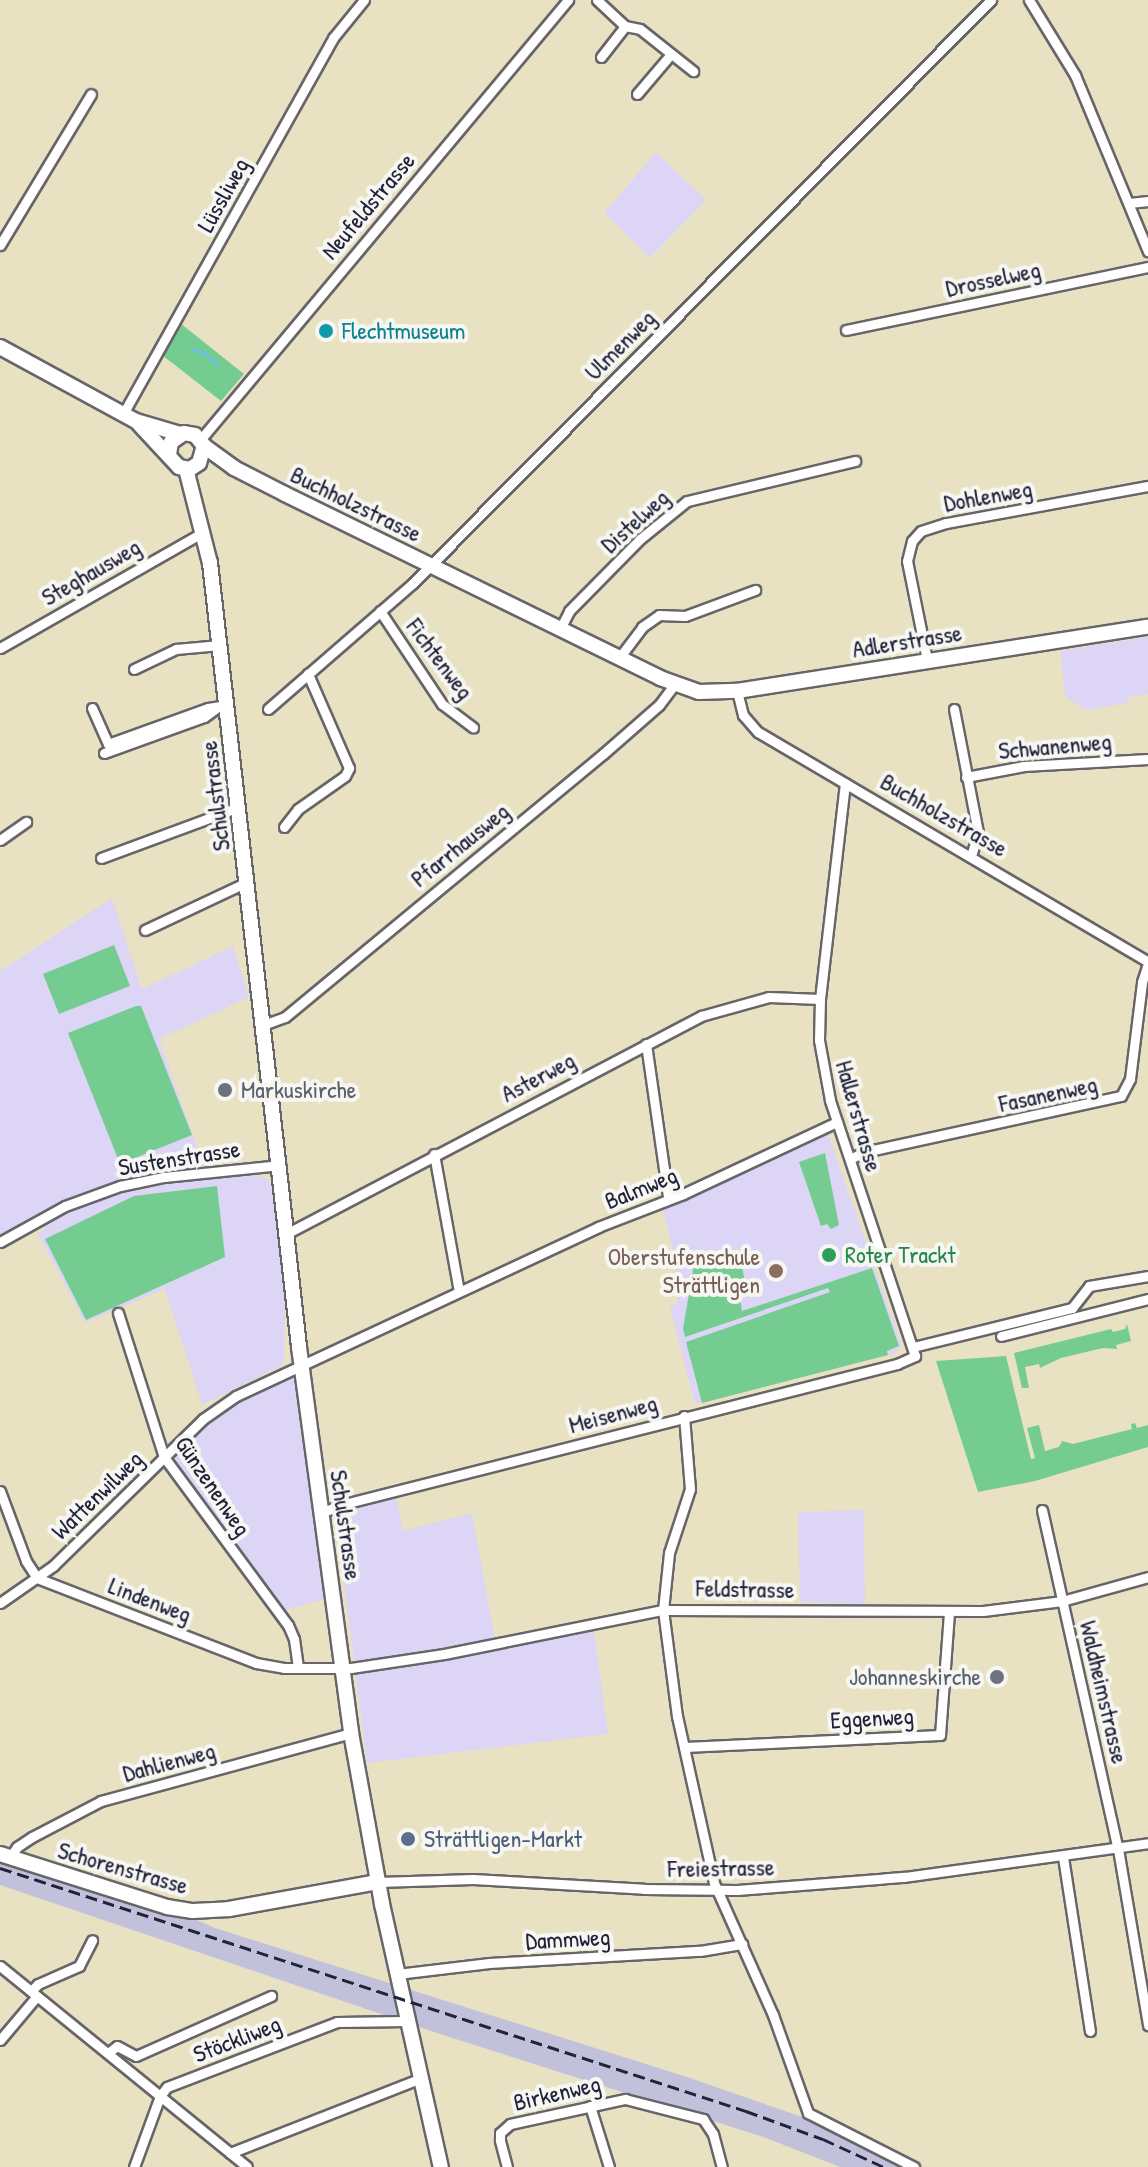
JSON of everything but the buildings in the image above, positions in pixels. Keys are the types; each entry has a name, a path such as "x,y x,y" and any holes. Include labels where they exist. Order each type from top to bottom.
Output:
{"street":[{"name":"Lüssliweg","path":"130,418 333,38 364,0"},
{"name":"Neufeldstrasse","path":"202,443 568,0"},
{"path":"597,0 625,26 640,29 693,71"},
{"name":"Ulmenweg","path":"268,709 380,611 428,564 991,0"},
{"path":"1029,0 1075,75 1148,251"},
{"path":"601,57 625,26"},
{"path":"637,94 671,54"},
{"path":"0,245 91,94"},
{"path":"1129,203 1148,201"},
{"name":"Drosselweg","path":"846,330 1148,267"},
{"path":"0,347 130,418 180,434 191,433 202,443 193,466 176,466 169,454 130,418"},
{"path":"169,454 171,442 180,434"},
{"name":"Buchholzstrasse","path":"202,443 234,468 674,685"},
{"name":"Distelweg","path":"560,629 569,611 640,539 687,501 855,461"},
{"name":"Buchholzstrasse","path":"193,466 234,468"},
{"name":"Schulstrasse","path":"193,466 186,480 203,532 220,645 222,706 239,807 302,1366 351,1733 397,1974 441,2167"},
{"name":"Dohlenweg","path":"927,660 907,561 912,541 921,531 946,523 1148,486"},
{"name":"Steghausweg","path":"0,648 203,532"},
{"path":"619,658 642,627 659,615 685,616 755,590"},
{"name":"Fichtenweg","path":"380,611 442,704 473,727"},
{"name":"Adlerstrasse","path":"674,685 699,692 737,691 1148,627"},
{"path":"134,669 176,649 220,645"},
{"path":"284,827 298,809 345,776 349,768 308,674"},
{"name":"Pfarrhausweg","path":"263,1025 285,1017 603,754 659,705 674,685"},
{"name":"Buchholzstrasse","path":"737,691 740,708 753,728 1148,963"},
{"name":"Schulstrasse","path":"92,708 108,744 194,712 222,706"},
{"name":"Schulstrasse","path":"104,753 204,717 222,706"},
{"path":"954,709 978,833 971,856"},
{"name":"Schwanenweg","path":"966,777 1024,766 1148,759"},
{"name":"Hallerstrasse","path":"845,783 820,999 819,1040 837,1122 914,1352"},
{"path":"101,858 239,807"},
{"path":"0,840 26,822"},
{"name":"Schulstrasse","path":"145,930 247,882"},
{"name":"Fasanenweg","path":"850,1159 864,1152 1121,1096 1130,1079 1142,982 1148,963"},
{"name":"Asterweg","path":"288,1233 646,1044 729,1006 769,997 820,999"},
{"path":"646,1044 668,1197"},
{"name":"Balmweg","path":"302,1366 459,1291 837,1122"},
{"path":"434,1154 459,1291"},
{"name":"Sustenstrasse","path":"0,1242 65,1206 120,1186 178,1175 280,1165"},
{"name":"Meisenweg","path":"321,1513 340,1505 684,1416 897,1364 914,1352 1072,1308 1089,1286 1148,1276"},
{"path":"1001,1336 1148,1299"},
{"name":"Günzenenweg","path":"118,1313 164,1457 288,1625 294,1639 298,1668"},
{"name":"Wattenwilweg","path":"0,1603 37,1578 215,1408 302,1366"},
{"path":"684,1416 690,1489 669,1553 663,1610 684,1747 718,1891 773,2015 808,2113 914,2167"},
{"path":"0,1491 26,1561 37,1578"},
{"name":"Waldheimstrasse","path":"1042,1510 1118,1849 1148,2025"},
{"name":"Feldstrasse","path":"343,1669 529,1639 663,1610 699,1607 949,1613 1062,1601 1148,1577"},
{"name":"Lindenweg","path":"37,1578 256,1663 343,1669"},
{"name":"Eggenweg","path":"684,1747 940,1735 949,1613"},
{"name":"Dahlienweg","path":"5,1856 32,1837 101,1801 351,1733"},
{"name":"Freiestrasse","path":"378,1882 473,1879 718,1891 904,1877 1148,1843"},
{"name":"Schorenstrasse","path":"5,1856 167,1907 193,1911 229,1909 378,1882"},
{"path":"1063,1857 1090,2031"},
{"path":"0,2040 38,1984 79,1966 92,1940"},
{"name":"Dammweg","path":"397,1974 489,1963 700,1951 742,1944"},
{"path":"0,1966 247,2167"},
{"path":"108,2053 117,2046 136,2056 271,1996"},
{"name":"Stöckliweg","path":"160,2096 167,2087 337,2022 407,2021"},
{"path":"230,2153 419,2079"},
{"path":"134,2167 160,2096"},
{"name":"Birkenweg","path":"507,2167 500,2140 505,2127 625,2099 703,2119 713,2134 722,2167"},
{"path":"590,2106 609,2167"}],"shaded area":[{"path":"656,152 706,200 650,258 604,213"},
{"path":"1148,637 1148,694 1128,697 1128,703 1085,710 1065,696 1060,651"},
{"path":"112,898 142,989 233,946 249,997 159,1039 206,1172 109,1189 0,1242 0,971"},
{"name":"Oberstufenschule Strättligen","path":"828,1133 902,1346 893,1354 695,1404 670,1306 677,1304 675,1259 662,1207"},
{"path":"250,1173 267,1179 275,1195 285,1306 284,1360 281,1366 202,1405 165,1289 85,1323 38,1234 58,1216 82,1204 143,1185"},
{"path":"295,1377 324,1599 279,1612 164,1457 215,1408"},
{"path":"397,1498 403,1531 472,1513 496,1645 593,1624 608,1734 367,1763 336,1521 344,1512"},
{"path":"864,1510 865,1604 800,1602 798,1512"},
{"path":"0,1854 167,1907 215,1928 687,2077 805,2118 906,2167 840,2167 766,2138 443,2035 0,1885"}],"green space":[{"path":"180,323 244,374 221,401 162,355"},
{"path":"114,945 130,986 59,1014 43,974"},
{"path":"141,1006 192,1135 120,1164 68,1033"},
{"path":"825,1153 839,1225 831,1229 827,1224 821,1226 799,1162"},
{"path":"217,1186 225,1257 86,1320 45,1239 134,1196"},
{"path":"730,1252 739,1255 748,1293 740,1296 742,1311 872,1268 899,1346 887,1351 888,1355 702,1403 686,1342 830,1292 828,1288 685,1337 683,1329 694,1264"},
{"path":"1127,1324 1131,1341 1116,1345 1117,1349 1103,1348 1061,1358 1040,1368 1039,1364 1025,1367 1029,1388 1022,1388 1014,1353 1111,1329 1113,1332 1125,1329"},
{"path":"1006,1356 1031,1459 1035,1458 1027,1428 1039,1425 1045,1451 1059,1447 1062,1441 1073,1444 1132,1429 1131,1424 1135,1423 1137,1428 1148,1425 1148,1447 1035,1481 978,1492 936,1361"}],"waterway":[{"path":"192,350 203,352 217,365"}],"railway":[{"path":"0,1868 746,2111 823,2139 884,2167"}],"place":[{"name":"Flechtmuseum","path":"326,331"},
{"name":"Markuskirche","path":"225,1090"},
{"name":"Roter Trackt","path":"829,1255"},
{"name":"Oberstufenschule Strättligen","path":"776,1271"},
{"name":"Johanneskirche","path":"997,1677"},
{"name":"Strättligen-Markt","path":"408,1839"}]}
